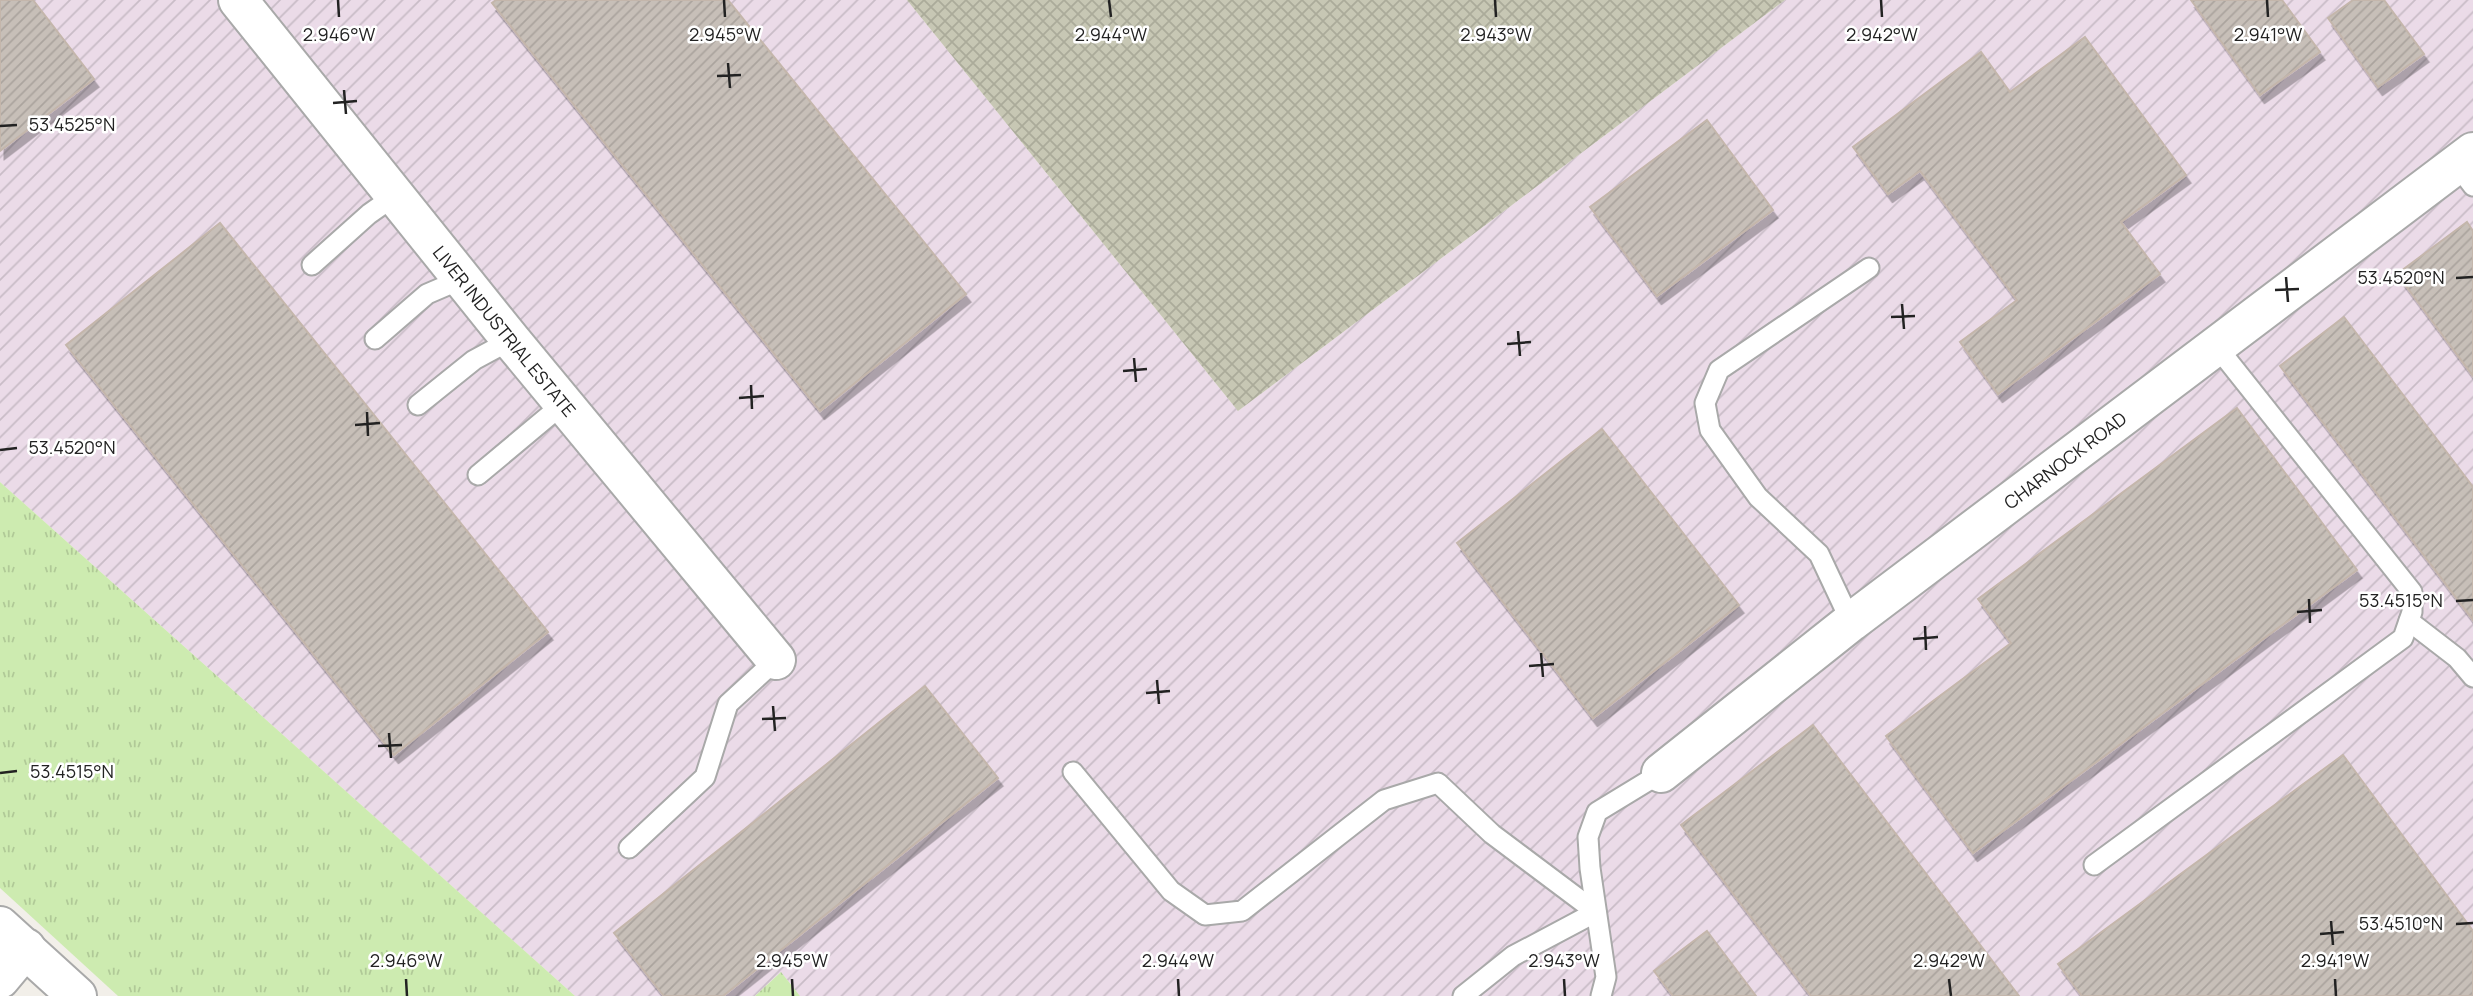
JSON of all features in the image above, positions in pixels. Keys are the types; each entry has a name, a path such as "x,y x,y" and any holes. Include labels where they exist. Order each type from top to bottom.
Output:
{"street":[{"name":"LIVER INDUSTRIAL ESTATE","path":"239,0 563,404 776,660"},
{"name":"CHARNOCK ROAD","path":"1661,773 1851,622 2217,347 2467,168"},
{"path":"0,979 13,937 77,996"}],"lane":[{"path":"312,265 369,214 396,195"},
{"path":"1851,622 1819,554 1758,497 1710,429 1705,403 1719,370 1869,268"},
{"path":"375,339 427,294 462,279"},
{"path":"418,405 474,360 511,340"},
{"path":"2094,865 2403,638 2412,612 2412,592 2217,347"},
{"path":"478,475 563,404"},
{"path":"2409,621 2457,658 2473,677"},
{"path":"629,848 705,777 729,704 776,660"},
{"path":"1073,772 1171,891 1205,915 1242,911 1384,800 1438,783 1492,834 1596,912"},
{"path":"1601,996 1606,977 1588,837 1597,812 1661,773"},
{"path":"1464,996 1513,956 1596,912"}],"shaded area":[{"path":"0,0 907,0 1238,411 1785,0 2473,0 2473,996 800,996 781,972 755,996 575,996 0,482"},
{"path":"907,0 1785,0 1238,411"}],"green space":[{"path":"0,482 575,996 118,996 0,888"},
{"path":"781,972 800,996 755,996"}],"building":[{"path":"0,0 33,0 94,79 0,151"},
{"path":"496,0 728,0 966,294 820,411 492,3"},
{"path":"2191,0 2282,0 2320,52 2260,95"},
{"path":"2353,0 2384,0 2424,54 2378,87 2328,18"},
{"path":"2085,37 2186,175 2121,222 2160,274 1998,394 1960,342 2017,300 1920,171 1888,194 1853,147 1981,52 2010,92"},
{"path":"1707,120 1773,210 1657,296 1590,207"},
{"path":"2467,222 2473,231 2473,376 2397,274"},
{"path":"220,223 548,632 394,755 66,345"},
{"path":"2344,317 2473,487 2473,620 2280,366"},
{"path":"2237,408 2357,570 1973,853 1886,736 2011,643 1978,599"},
{"path":"1602,429 1739,605 1593,718 1457,543"},
{"path":"925,686 998,778 723,996 664,996 614,933"},
{"path":"1813,725 2019,996 1811,996 1681,825"},
{"path":"2343,755 2473,931 2473,996 2082,996 2058,964"},
{"path":"1707,931 1756,996 1673,996 1654,971"}]}
